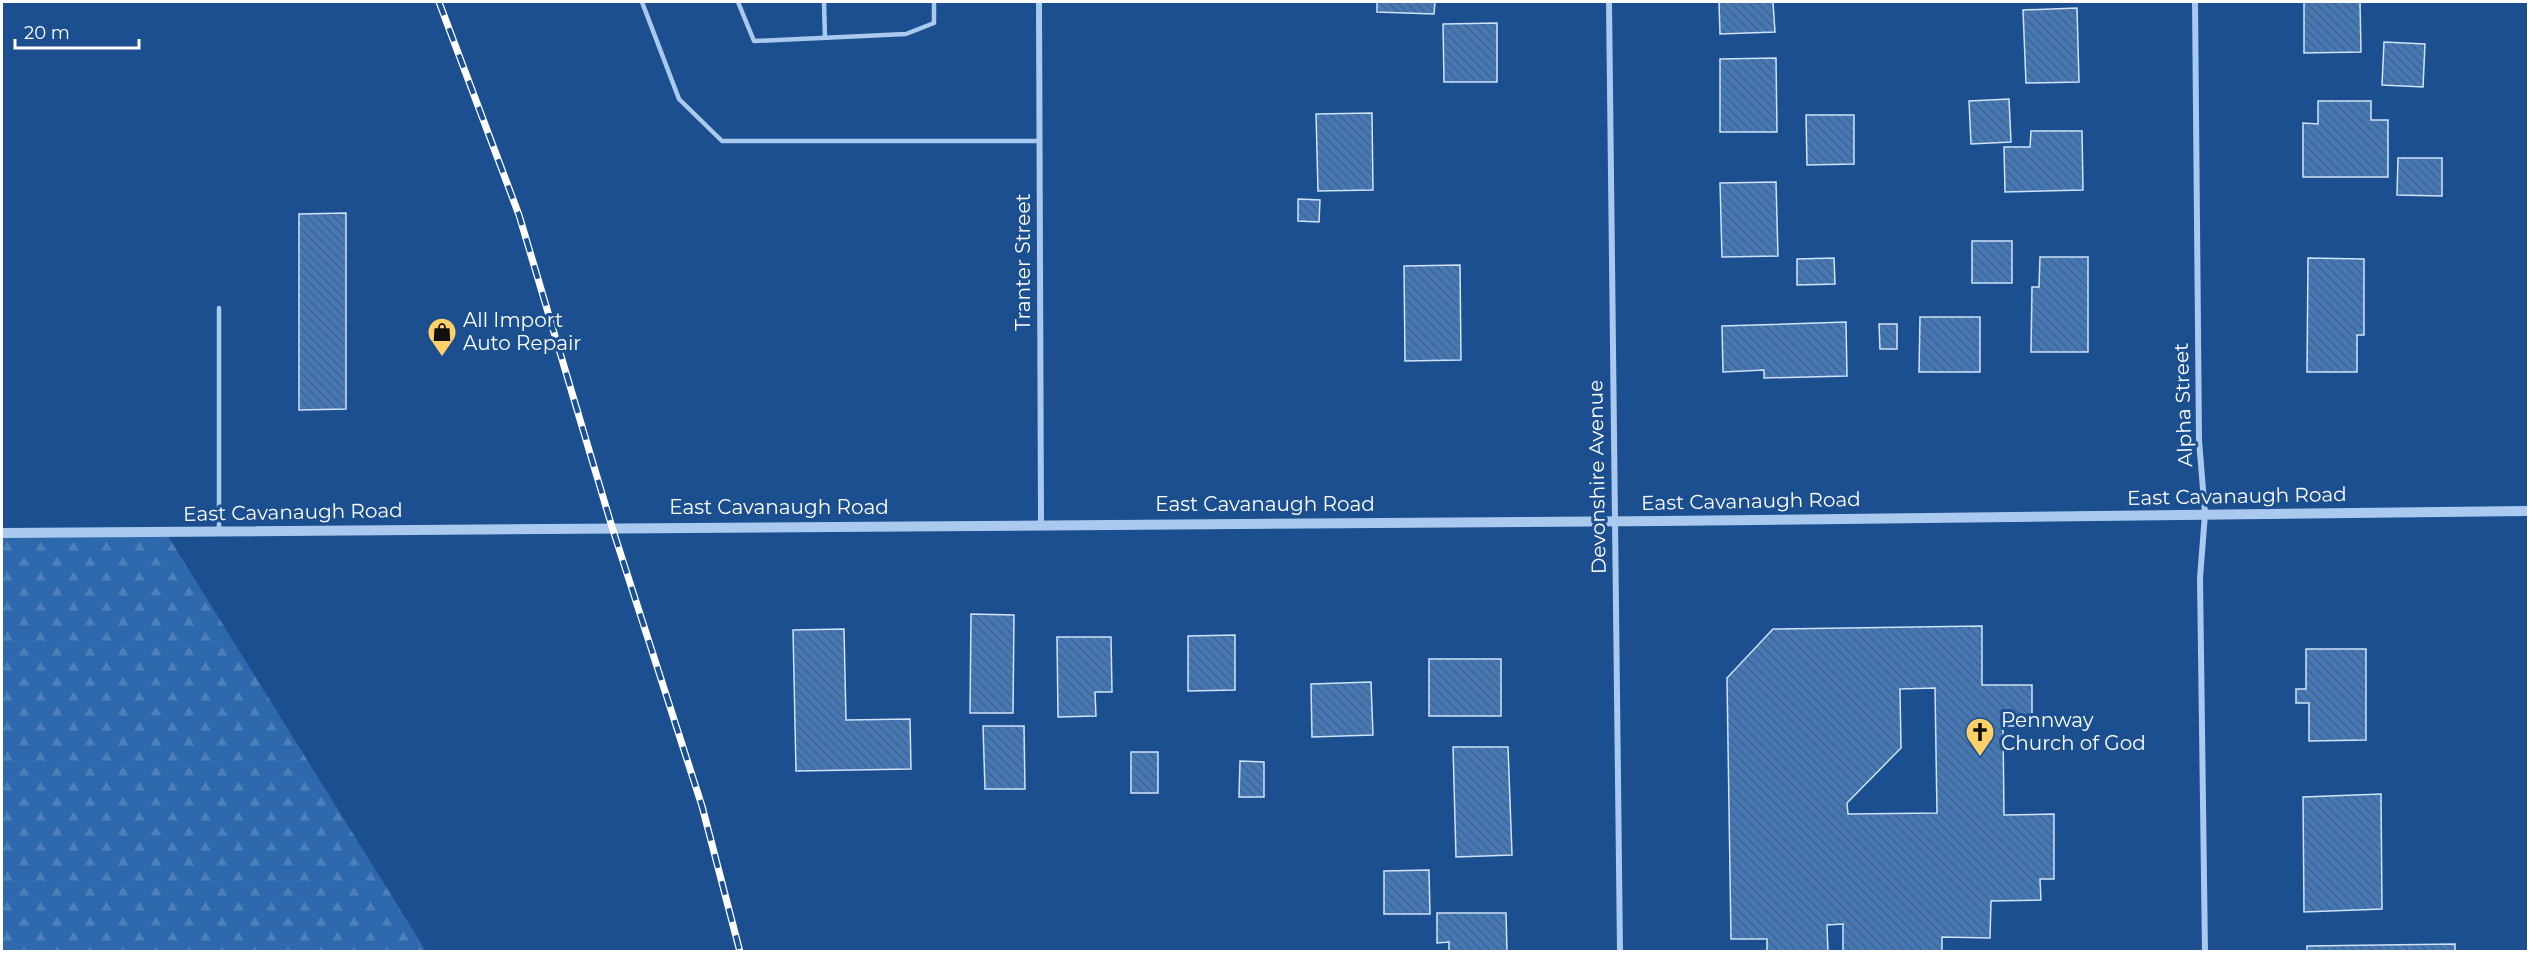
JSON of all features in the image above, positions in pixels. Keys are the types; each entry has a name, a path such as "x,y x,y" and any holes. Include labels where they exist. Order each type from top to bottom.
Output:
{"street":[{"name":"Tranter Street","path":"1039,2 1041,523"},
{"name":"Devonshire Avenue","path":"1610,2 1620,951"},
{"name":"Alpha Street","path":"2195,2 2199,440 2205,514 2200,578 2205,951"},
{"name":"East Cavanaugh Road","path":"2,533 2529,511"}],"lane":[{"path":"642,2 680,99 722,141 1039,141"},
{"path":"738,2 753,41 906,34 934,23 934,2"},
{"path":"824,2 825,38"},
{"path":"219,308 219,531"}],"green space":[{"path":"166,533 426,951 2,951 2,536"}],"building":[{"path":"1377,2 1435,2 1434,14 1377,12"},
{"path":"1719,2 1773,2 1775,32 1720,34"},
{"path":"2304,2 2360,2 2361,52 2304,53"},
{"path":"2077,8 2079,82 2026,83 2023,10"},
{"path":"1497,23 1497,82 1444,82 1443,24"},
{"path":"2384,42 2425,44 2423,87 2382,85"},
{"path":"1776,58 1777,132 1720,132 1720,59"},
{"path":"2009,99 2011,142 1971,144 1969,101"},
{"path":"2318,101 2371,101 2371,120 2388,120 2388,177 2303,177 2303,123 2318,124"},
{"path":"1372,113 1373,190 1318,191 1316,114"},
{"path":"1806,115 1854,115 1854,164 1807,165"},
{"path":"2031,131 2082,131 2083,190 2005,192 2004,147 2030,147"},
{"path":"2398,158 2442,158 2442,196 2397,195"},
{"path":"1776,182 1778,256 1722,257 1720,183"},
{"path":"1298,199 1320,200 1319,222 1298,221"},
{"path":"346,213 346,409 299,410 299,214"},
{"path":"1972,241 2012,241 2012,283 1972,283"},
{"path":"2040,257 2088,257 2088,352 2031,352 2032,287 2039,287"},
{"path":"1834,258 1835,284 1797,285 1797,259"},
{"path":"2308,258 2364,259 2364,335 2357,335 2357,372 2307,372"},
{"path":"1460,265 1461,360 1405,361 1404,266"},
{"path":"1920,317 1980,317 1980,372 1919,372"},
{"path":"1846,322 1847,376 1764,378 1764,370 1723,372 1722,326"},
{"path":"1879,324 1897,324 1897,349 1880,349"},
{"path":"971,614 1014,615 1013,713 970,713"},
{"path":"1982,626 1982,685 2032,685 2032,726 2003,726 2004,815 2054,814 2054,879 2040,879 2041,900 1991,901 1990,938 1942,937 1942,952 1843,952 1843,924 1827,925 1828,952 1767,952 1767,939 1731,939 1727,678 1773,629","holes":["1935,688 1937,813 1848,814 1847,803 1901,748 1900,689"]},
{"path":"844,629 846,720 910,719 911,769 796,771 793,630"},
{"path":"1235,635 1235,690 1188,691 1188,636"},
{"path":"1057,637 1111,637 1112,692 1095,692 1096,716 1058,717"},
{"path":"2306,649 2366,649 2366,740 2309,741 2309,703 2296,703 2296,689 2306,689"},
{"path":"1429,659 1501,659 1501,716 1429,716"},
{"path":"1371,682 1373,735 1312,737 1311,684"},
{"path":"983,726 1024,726 1025,789 985,789"},
{"path":"1453,747 1508,747 1512,855 1456,857"},
{"path":"1131,752 1158,752 1158,793 1131,793"},
{"path":"1240,761 1264,762 1264,797 1239,797"},
{"path":"2381,794 2382,909 2304,912 2303,797"},
{"path":"1429,870 1430,914 1384,914 1384,871"},
{"path":"1437,913 1506,913 1507,952 1449,952 1449,942 1437,943"},
{"path":"2455,944 2455,952 2307,952 2307,946"}],"railway":[{"path":"439,2 519,215 612,527 702,806 740,952"}],"place":[{"name":"All Import Auto Repair","path":"442,358"},
{"name":"Pennway Church of God","path":"1980,758"}]}
